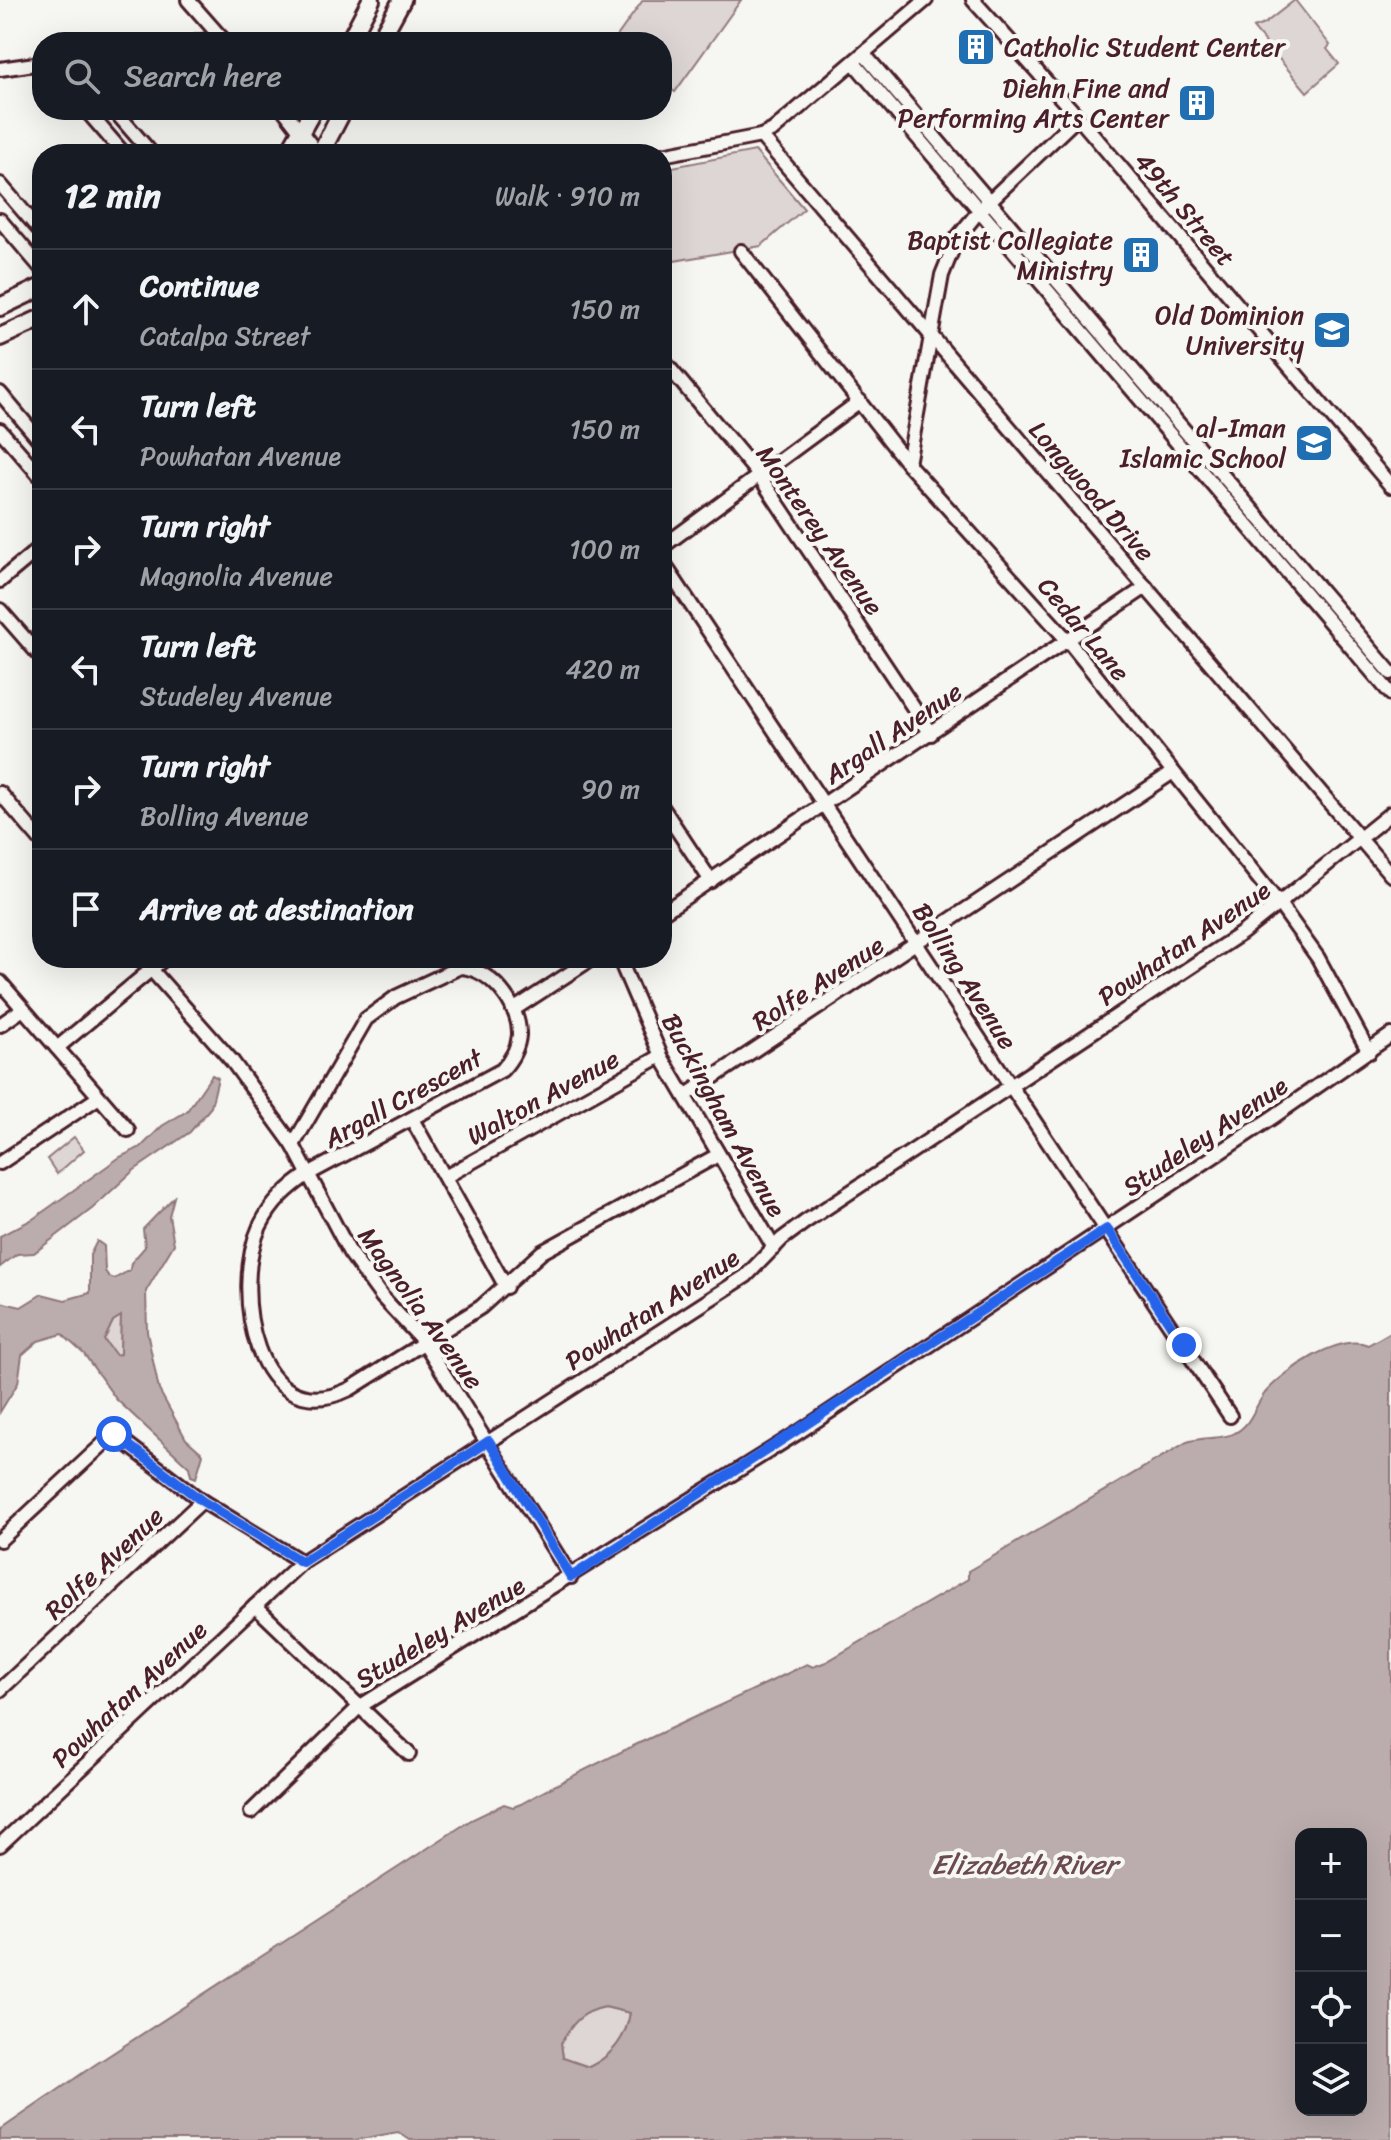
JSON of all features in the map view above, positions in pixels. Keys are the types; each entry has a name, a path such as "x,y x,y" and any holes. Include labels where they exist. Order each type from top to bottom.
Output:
{"main road":[{"path":"354,32 371,0"},
{"path":"384,32 402,0"},
{"path":"294,144 308,120"},
{"path":"324,144 338,120"},
{"path":"0,307 32,292"},
{"path":"0,337 32,323"}],"street":[{"path":"188,0 217,32"},
{"path":"672,153 761,136 785,123 926,0"},
{"name":"49th Street","path":"973,0 1078,117 1391,486"},
{"path":"859,59 1391,694"},
{"path":"0,69 32,64"},
{"path":"908,464 949,256 957,238 984,206 1078,117"},
{"path":"95,120 115,144"},
{"path":"123,120 143,144"},
{"path":"292,120 311,144"},
{"name":"Longwood Drive","path":"761,136 1391,875"},
{"path":"0,184 32,221"},
{"path":"984,206 1391,673"},
{"path":"0,220 32,257"},
{"name":"Cedar Lane","path":"741,251 908,464 1069,642 1280,905 1318,958 1369,1052"},
{"name":"Monterey Avenue","path":"672,371 758,474 931,734"},
{"path":"0,393 32,431"},
{"path":"672,539 860,401"},
{"path":"0,430 32,467"},
{"path":"0,581 32,554"},
{"name":"Bolling Avenue","path":"672,576 1230,1416"},
{"name":"Argall Avenue","path":"672,906 1069,642 1146,587"},
{"path":"0,610 32,647"},
{"name":"Rolfe Avenue","path":"685,1096 1173,772"},
{"path":"0,793 32,830"},
{"name":"Powhatan Avenue","path":"0,1845 302,1562 746,1276 805,1222 1280,905 1391,813"},
{"path":"672,822 711,881"},
{"path":"57,1048 153,968"},
{"path":"293,1145 366,1019 396,997 450,969 459,968"},
{"path":"470,968 495,984 513,1010 578,968"},
{"name":"Buckingham Avenue","path":"623,968 661,1056 774,1248"},
{"name":"Magnolia Avenue","path":"151,970 232,1061 293,1145 350,1253 382,1297 424,1342 489,1441 571,1577"},
{"path":"0,982 128,1130"},
{"path":"0,1025 23,1009"},
{"name":"Argall Crescent","path":"424,1342 350,1389 326,1398 296,1393 268,1369 258,1349 248,1311 249,1261 260,1225 289,1187 502,1070 517,1047 519,1033 513,1010"},
{"name":"Studeley Avenue","path":"251,1812 359,1707 571,1577 1107,1229 1391,1035"},
{"name":"Walton Avenue","path":"445,1177 661,1056"},
{"path":"0,1163 99,1097"},
{"path":"413,1121 506,1287"},
{"path":"424,1342 506,1287 542,1252 718,1155"},
{"path":"0,1540 114,1434 202,1501 302,1562"},
{"name":"Rolfe Avenue","path":"0,1690 202,1501"},
{"path":"255,1606 409,1754"}],"shaded area":[{"path":"643,0 741,0 675,92 672,90 672,32 620,32"},
{"path":"1295,0 1330,45 1327,49 1339,64 1307,92 1253,28 1264,24"},
{"path":"755,151 804,209 761,246 672,261 672,167"},
{"path":"74,1137 84,1150 57,1174 47,1159"},
{"path":"121,1316 120,1354 115,1355 104,1340 113,1321"},
{"path":"605,2007 630,2013 617,2045 589,2067 563,2058 561,2043 574,2024 584,2015"}],"water":[{"path":"212,1075 218,1078 211,1107 190,1132 133,1171 93,1208 34,1253 17,1254 0,1267 0,1236 33,1219 120,1157 141,1147 162,1126 187,1111"},
{"path":"174,1197 169,1216 174,1244 146,1291 147,1332 159,1390 186,1439 203,1454 196,1478 191,1476 189,1467 116,1399 84,1354 62,1334 38,1341 22,1355 18,1383 0,1412 0,1302 21,1307 42,1294 65,1300 90,1293 90,1255 97,1241 104,1246 105,1271 114,1279 130,1270 131,1263 145,1247 143,1229","holes":["121,1316 120,1354 116,1355 104,1340 113,1321"]},
{"name":"Elizabeth River","path":"1391,1332 1391,2140 410,2140 398,2132 355,2140 0,2140 0,2130 93,2066 471,1820 504,1804 513,1807 521,1804 627,1749 807,1664 813,1667 826,1662 968,1579 968,1571 1187,1442 1235,1433 1245,1425 1265,1393 1298,1365 1328,1349 1356,1343 1368,1345","holes":["605,2007 630,2013 617,2045 605,2057 589,2067 563,2058 561,2043 584,2015"]}],"place":[{"name":"Catholic Student Center","path":"976,47"},
{"name":"Diehn Fine and Performing Arts Center","path":"1197,103"},
{"name":"Baptist Collegiate Ministry","path":"1141,255"},
{"name":"Old Dominion University","path":"1332,330"},
{"name":"al-Iman Islamic School","path":"1314,443"}],"route":[{"path":"114,1434 202,1501 302,1562 489,1441 571,1577 796,1434 1107,1229 1184,1345"}]}
